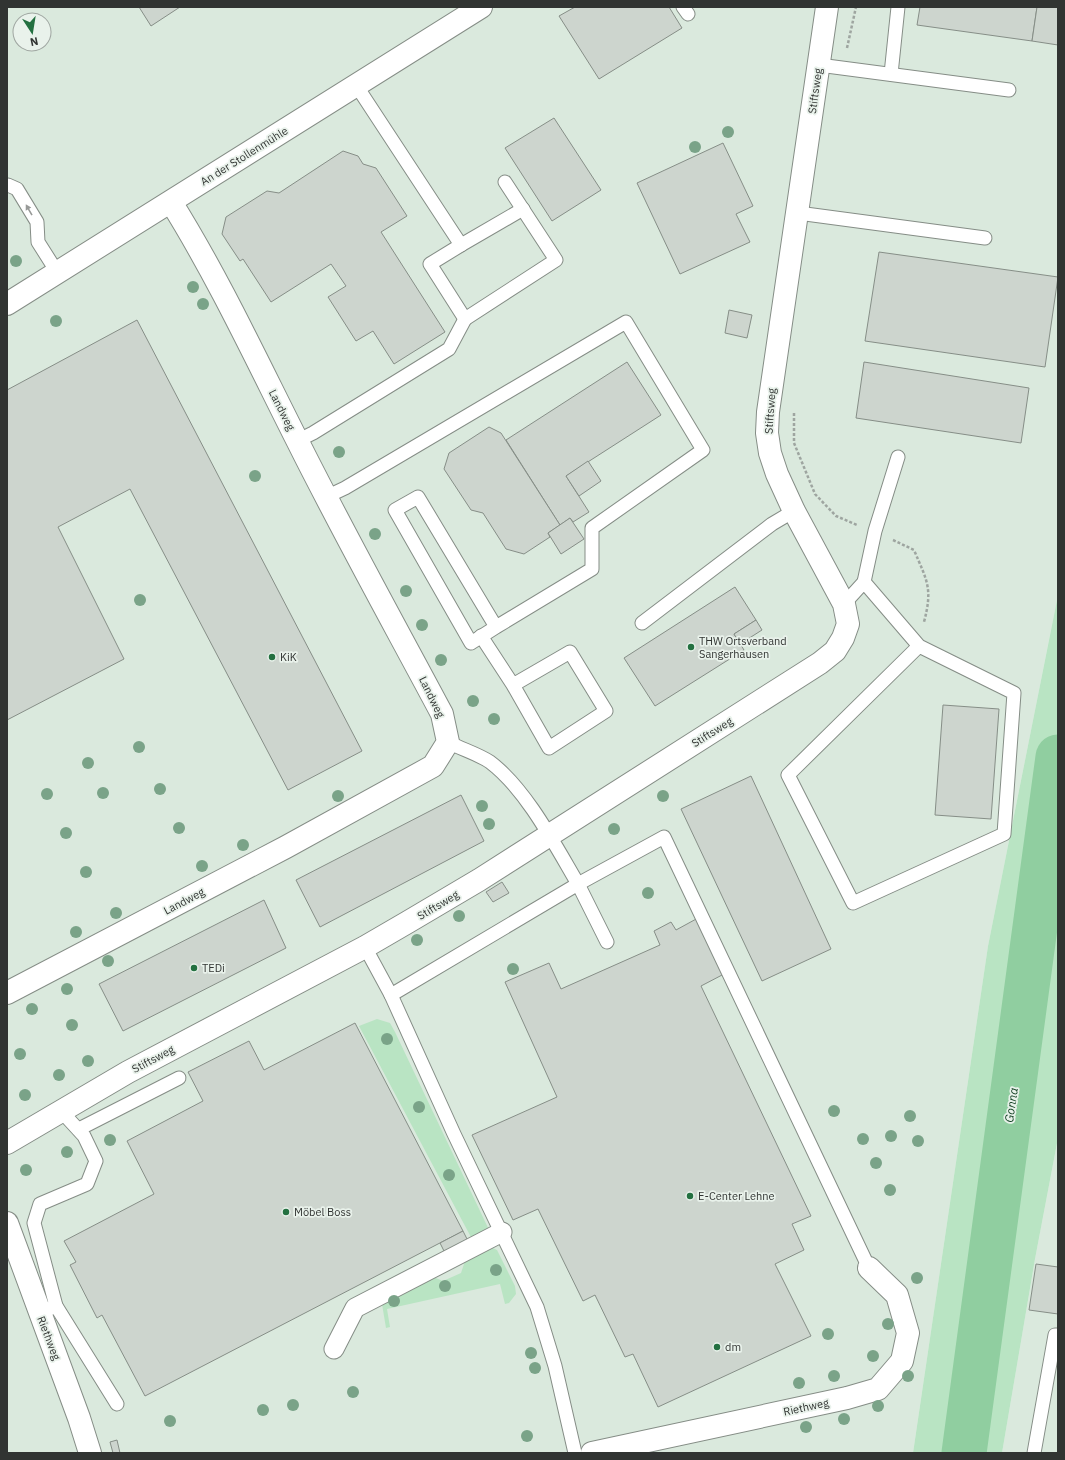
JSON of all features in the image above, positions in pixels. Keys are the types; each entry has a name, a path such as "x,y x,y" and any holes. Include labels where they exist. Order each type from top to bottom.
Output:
{"street":[{"name":"An der Stollenmühle","path":"7,304 481,7"},
{"name":"Stiftsweg","path":"7,1143 146,1062 365,947 479,880 549,834 820,663 835,651 848,624 844,604 794,511 777,474 770,453 767,433 768,412 827,7"},
{"name":"Landweg","path":"7,993 286,847 433,766 448,742 442,714 326,497 236,319 171,202"},
{"name":"Riethweg","path":"7,1224 48,1309 90,1453"},
{"path":"334,1349 355,1308 502,1232"},
{"name":"Riethweg","path":"592,1453 848,1398 878,1389 902,1361 908,1333 897,1295 869,1268"}],"lane":[{"path":"891,74 898,7"},
{"path":"819,65 1009,90"},
{"path":"356,86 461,245"},
{"path":"297,441 313,433 449,348 465,319 556,260 505,182"},
{"path":"8,185 18,189 37,222 38,242 57,272"},
{"path":"465,319 430,264 523,209"},
{"path":"798,213 985,238"},
{"path":"326,497 345,488 626,322 703,450 592,528 592,569 470,643 396,510 418,497 496,627"},
{"path":"844,604 864,582 875,531 898,456"},
{"path":"642,623 772,524 794,511"},
{"path":"864,582 918,646 1014,693 1004,834 853,903 788,775 918,646"},
{"path":"481,636 513,685 549,748 606,711 570,652 513,685"},
{"path":"448,742 489,762 511,783 549,834 578,884 607,942"},
{"path":"391,995 578,884 664,837 869,1268"},
{"path":"365,947 391,995 454,1134 537,1307 547,1336 575,1453"},
{"path":"79,1129 179,1078"},
{"path":"62,1112 79,1129 96,1161 87,1184 40,1204 34,1223 48,1309 117,1404"},
{"path":"1034,1453 1055,1335 1058,1335"}],"path":[{"path":"842,69 856,7"},
{"path":"794,406 794,443 814,494 836,516 875,531 914,550 929,586 928,608 918,646"}],"shaded area":[{"path":"7,7 1058,7 1058,595 988,946 913,1453 7,1453"},
{"path":"1058,1138 1058,1453 1002,1453 1035,1259"}],"green space":[{"path":"1058,595 1058,1138 1035,1259 1002,1453 913,1453 988,946"},
{"path":"377,1019 390,1023 395,1032 490,1232 473,1241 359,1026"},
{"path":"491,1247 497,1250 515,1286 516,1294 509,1303 505,1304 500,1284 387,1309 390,1327 386,1328 382,1304 431,1276 443,1281 461,1273 465,1261"}],"building":[{"path":"139,7 180,7 151,26"},
{"path":"575,7 669,7 682,28 599,79 559,16"},
{"path":"920,7 1037,7 1032,41 917,25"},
{"path":"1037,7 1058,7 1058,45 1032,41"},
{"path":"554,118 601,190 552,221 505,148"},
{"path":"723,143 753,206 736,214 750,242 680,274 637,183"},
{"path":"343,151 358,156 363,164 376,168 407,216 381,232 445,332 394,364 373,331 356,341 328,297 346,286 331,264 271,302 243,259 240,261 222,234 226,217 267,191 279,193"},
{"path":"879,252 1058,277 1045,367 865,341"},
{"path":"729,310 752,315 747,338 725,333"},
{"path":"137,320 362,751 288,790 130,489 58,527 124,659 7,720 7,390"},
{"path":"627,362 661,415 566,476 589,512 573,522 570,518 560,525 506,440"},
{"path":"864,362 1029,388 1021,443 856,418"},
{"path":"489,427 501,433 560,525 548,533 550,537 524,554 506,549 483,513 471,510 444,469 449,453"},
{"path":"588,461 601,481 579,496 566,476"},
{"path":"570,518 584,539 561,554 548,533"},
{"name":"THW Ortsverband Sangerhausen","path":"735,587 756,620 734,634 744,650 655,706 624,658"},
{"path":"756,620 762,630 740,644 734,634"},
{"path":"943,705 999,709 991,819 935,815"},
{"path":"751,776 831,949 762,981 681,809"},
{"path":"461,795 484,841 320,927 296,880"},
{"path":"502,882 509,893 493,902 486,892"},
{"path":"264,900 286,948 123,1031 99,984"},
{"path":"698,918 724,974 701,986 811,1216 792,1224 804,1250 775,1264 811,1336 658,1407 633,1354 625,1357 595,1295 583,1301 538,1209 513,1220 472,1135 557,1097 505,982 549,963 561,989 660,945 654,931 671,922 676,930"},
{"name":"Möbel Boss","path":"355,1023 463,1231 145,1396 102,1315 97,1318 70,1265 76,1262 64,1241 154,1194 127,1141 203,1101 188,1072 249,1041 264,1070"},
{"path":"463,1231 470,1245 447,1257 440,1243"},
{"path":"1036,1264 1058,1267 1058,1314 1029,1310"},
{"path":"117,1440 120,1453 113,1453 110,1442"}],"waterway":[{"name":"Gonna","path":"964,1453 1058,757"}],"place":[{"name":"THW Ortsverband Sangerhausen","path":"691,647"},
{"name":"KiK","path":"272,657"},
{"name":"TEDi","path":"194,968"},
{"name":"E-Center Lehne","path":"690,1196"},
{"name":"Möbel Boss","path":"286,1212"},
{"name":"dm","path":"717,1347"}]}
